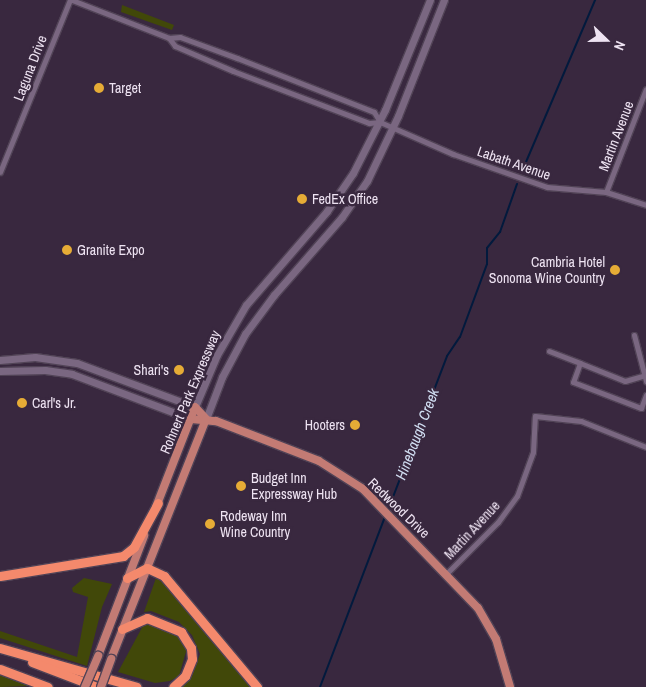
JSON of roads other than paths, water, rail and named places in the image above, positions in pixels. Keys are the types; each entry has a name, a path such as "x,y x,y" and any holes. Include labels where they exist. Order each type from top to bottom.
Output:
{"highway":[{"path":"0,576 123,556 134,547 158,503"},
{"path":"127,578 147,568 164,576 257,687"},
{"path":"122,629 147,618 181,632 191,648 192,659 185,676 173,687"},
{"path":"0,649 97,687"},
{"path":"0,649 137,687"},
{"path":"0,669 48,687"}],"main road":[{"name":"Rohnert Park Expressway","path":"85,687 195,407 231,328 246,305 341,192 380,122 430,0"},
{"name":"Rohnert Park Expressway","path":"101,687 122,629 222,377 245,334 355,198 393,128 444,0"},
{"path":"284,260 295,270"},
{"name":"Redwood Drive","path":"0,360 35,357 77,363 195,407 206,419"},
{"name":"Redwood Drive","path":"0,371 44,370 72,374 191,419 206,419 337,470 380,505 447,573 478,608 496,639 510,687"}],"street":[{"name":"Labath Avenue","path":"71,0 169,38 180,37 374,112 380,122"},
{"name":"Laguna Drive","path":"0,172 71,0"},
{"name":"Labath Avenue","path":"169,38 175,46 233,71 369,123 380,122 527,180 560,190 606,192 646,206"},
{"name":"Martin Avenue","path":"606,192 646,88"},
{"path":"548,351 625,381 646,377 634,335"},
{"path":"580,363 573,382 641,408 646,395"},
{"name":"Martin Avenue","path":"447,573 498,522 517,496 533,452 535,416 580,421 646,447"}],"waterway":[{"name":"Hinebaugh Creek","path":"523,169 595,0"},
{"name":"Hinebaugh Creek","path":"388,510 447,356 460,337 487,264 487,248 500,232 517,184"},
{"name":"Hinebaugh Creek","path":"320,687 385,517"}],"place":[{"name":"Target","path":"99,88"},
{"name":"FedEx Office","path":"302,199"},
{"name":"Granite Expo","path":"67,250"},
{"name":"Cambria Hotel Sonoma Wine Country","path":"615,270"},
{"name":"Shari's","path":"179,370"},
{"name":"Carl's Jr.","path":"22,403"},
{"name":"Hooters","path":"355,425"},
{"name":"Budget Inn Expressway Hub","path":"241,486"},
{"name":"Rodeway Inn Wine Country","path":"210,524"}]}
